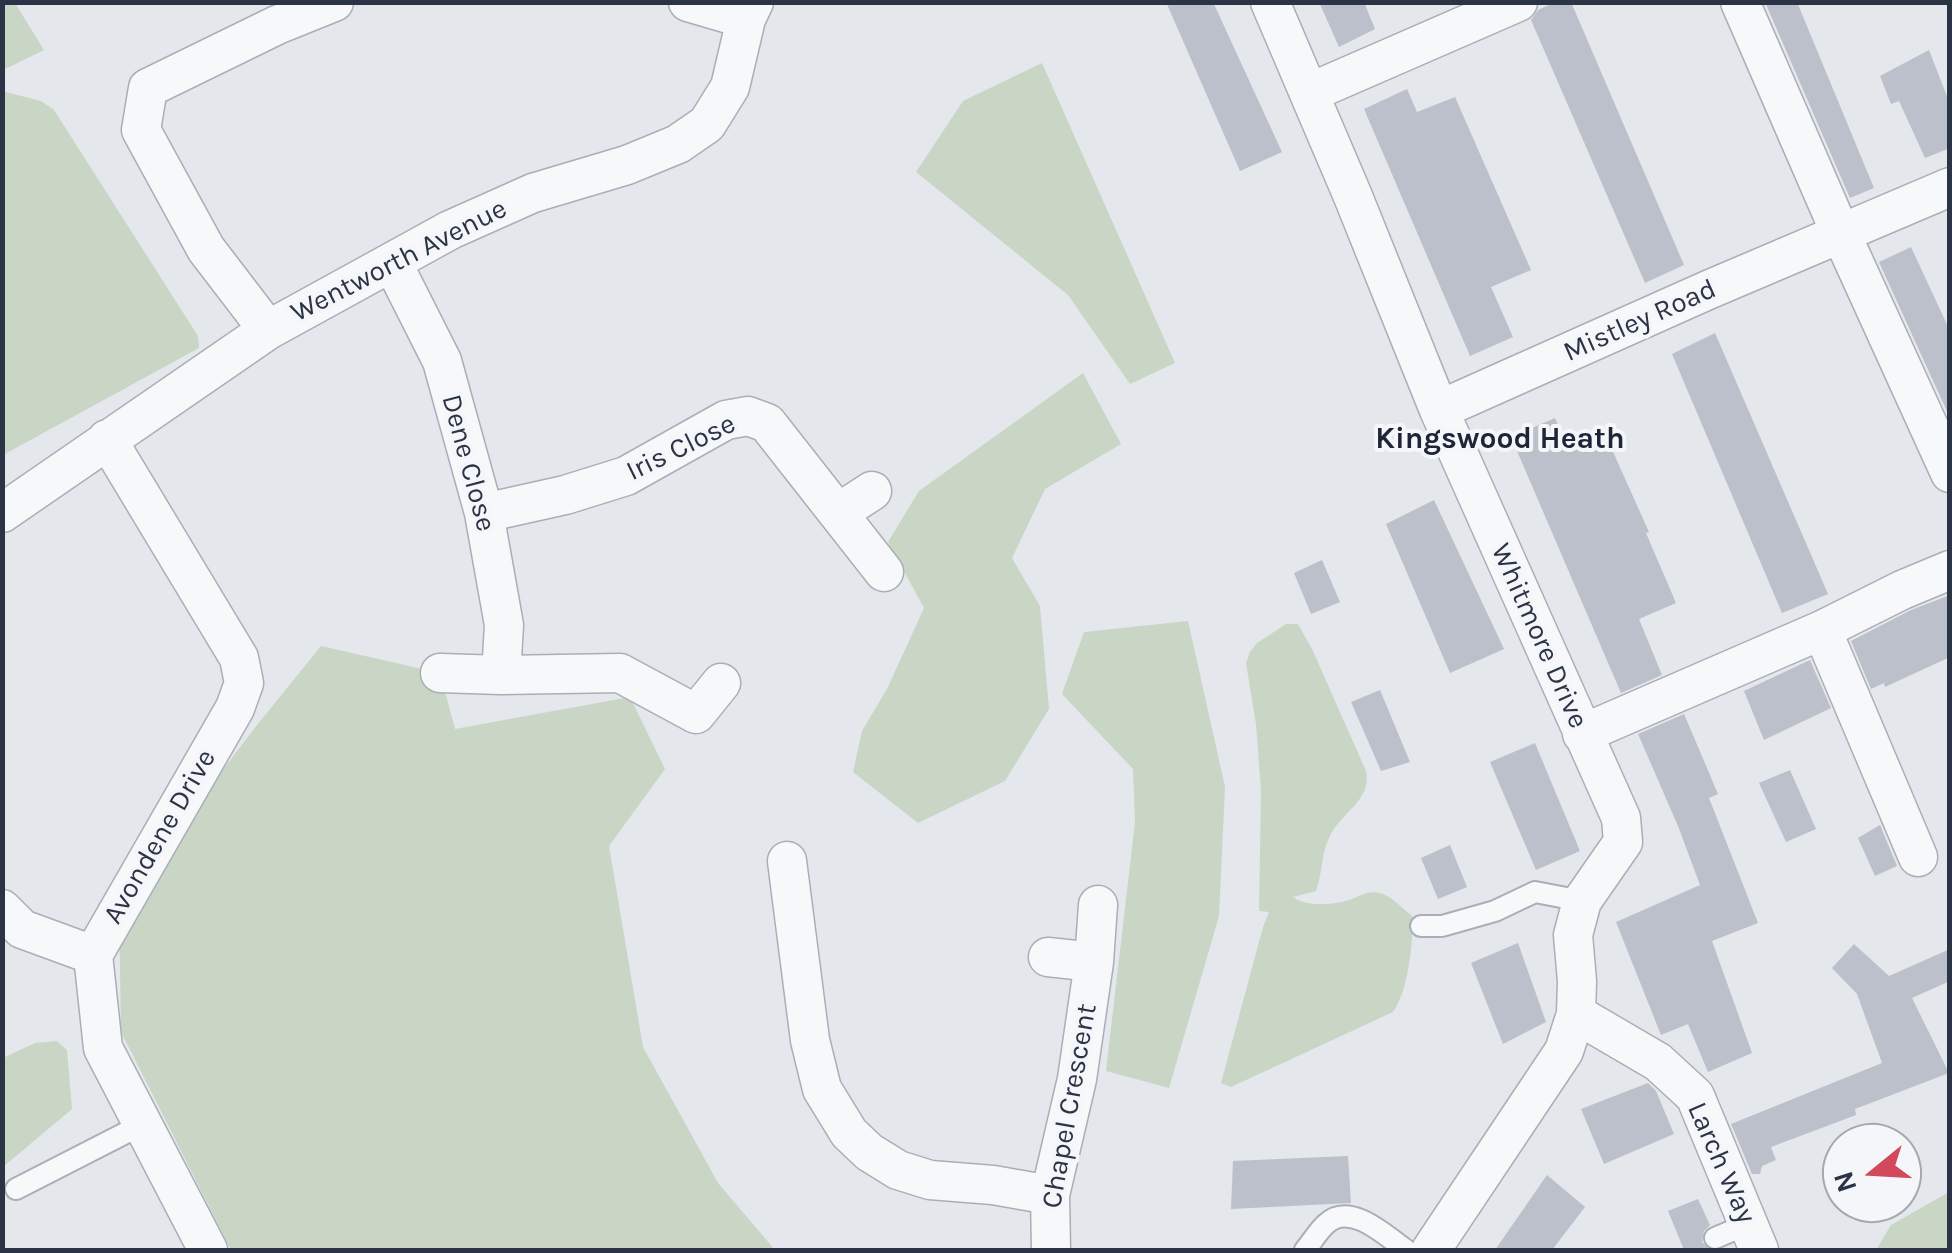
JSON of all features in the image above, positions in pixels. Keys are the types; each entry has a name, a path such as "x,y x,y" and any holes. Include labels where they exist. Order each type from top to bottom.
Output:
{"street":[{"path":"268,330 206,249 141,130 148,88 334,2"},
{"path":"688,2 750,11"},
{"name":"Whitmore Drive","path":"1270,2 1439,410 1621,818 1623,842 1582,901 1573,935 1576,1014 1564,1051 1431,1250"},
{"path":"1309,93 1518,2"},
{"path":"1740,2 1950,472"},
{"name":"Wentworth Avenue","path":"2,512 268,330 450,230 533,192 627,165 678,144 707,124 730,87 750,11"},
{"name":"Mistley Road","path":"1439,410 1950,186"},
{"name":"Dene Close","path":"392,262 442,361 484,513 504,625 501,675"},
{"name":"Iris Close","path":"484,513 565,495 626,476 726,420 748,416 767,423 884,572"},
{"name":"Avondene Drive","path":"107,439 239,658 244,683 234,708 92,954 103,1048 208,1250"},
{"path":"838,512 872,491"},
{"path":"1582,734 1950,570"},
{"path":"1822,630 1918,857"},
{"path":"440,674 620,673 696,714 721,683"},
{"path":"788,861 810,1040 822,1089 849,1133 868,1152 898,1170 930,1180 1050,1194"},
{"name":"Chapel Crescent","path":"1051,1250 1050,1194 1077,1078 1098,906"},
{"path":"2,910 22,929 92,954"},
{"path":"1048,957 1094,962"},
{"name":"Larch Way","path":"1576,1014 1658,1062 1694,1096 1726,1177 1741,1238"}],"lane":[{"path":"1421,926 1442,926 1495,911 1535,892 1582,901"},
{"path":"16,1188 142,1124"},
{"path":"1305,1250 1328,1221 1346,1216 1366,1222 1406,1250"}],"green space":[{"path":"2,3 15,3 44,50 3,70"},
{"path":"1042,63 1175,363 1130,384 1068,295 916,172 963,101"},
{"path":"2,91 41,101 54,110 198,336 199,348 3,455"},
{"path":"1083,373 1121,444 1045,489 1012,558 1040,606 1049,709 1005,781 918,823 853,772 862,731 887,689 924,608 888,542 919,491"},
{"path":"1188,621 1225,787 1219,916 1169,1088 1106,1071 1135,822 1133,769 1062,694 1084,632"},
{"path":"1286,624 1298,624 1313,651 1367,781 1360,798 1328,841 1316,891 1293,897 1320,904 1343,902 1372,892 1385,895 1413,917 1410,954 1403,992 1393,1012 1231,1087 1221,1083 1269,912 1259,911 1261,790 1246,663 1257,643"},
{"path":"321,646 440,673 455,729 630,697 665,769 609,846 643,1047 718,1183 775,1250 231,1250 121,1032 119,906"},
{"path":"57,1041 67,1050 72,1109 3,1167 3,1058 35,1043"},
{"path":"1949,1192 1949,1250 1876,1250 1891,1225 1922,1223 1922,1207"}],"building":[{"path":"1166,2 1213,2 1282,152 1240,171"},
{"path":"1319,2 1364,2 1375,29 1339,47"},
{"path":"1556,2 1571,2 1684,265 1645,283 1531,20 1538,10"},
{"path":"1765,2 1797,2 1874,188 1850,198"},
{"path":"1929,50 1950,104 1950,148 1925,158 1899,101 1891,104 1880,76"},
{"path":"1407,89 1417,112 1455,97 1531,270 1491,287 1513,337 1470,356 1364,109"},
{"path":"1911,247 1950,331 1950,418 1879,262"},
{"path":"1715,333 1828,594 1782,613 1672,354"},
{"path":"1555,418 1568,449 1605,434 1676,603 1639,619 1662,675 1621,693 1511,437"},
{"path":"1434,500 1504,649 1450,673 1386,524"},
{"path":"1322,560 1340,602 1311,614 1294,573"},
{"path":"1950,595 1950,657 1885,687 1884,683 1871,689 1851,641"},
{"path":"1810,660 1831,708 1764,740 1744,691"},
{"path":"1380,690 1410,762 1381,771 1351,702"},
{"path":"1684,714 1718,794 1709,798 1758,923 1712,941 1752,1053 1708,1072 1688,1024 1661,1035 1616,922 1700,885 1638,734"},
{"path":"1535,743 1580,851 1536,870 1490,762"},
{"path":"1790,770 1816,829 1786,842 1759,783"},
{"path":"1880,825 1897,866 1875,876 1858,838"},
{"path":"1450,845 1467,887 1438,899 1421,858"},
{"path":"1518,943 1546,1022 1503,1044 1471,963"},
{"path":"1854,944 1889,976 1950,949 1950,981 1912,998 1949,1073 1855,1109 1856,1115 1822,1123 1822,1128 1771,1147 1776,1160 1762,1166 1760,1174 1752,1174 1731,1124 1882,1063 1857,994 1832,968"},
{"path":"1648,1083 1656,1091 1674,1134 1604,1164 1581,1109"},
{"path":"1348,1156 1351,1203 1231,1209 1233,1161"},
{"path":"1547,1175 1585,1207 1552,1250 1495,1250"},
{"path":"1698,1199 1710,1225 1702,1242 1710,1250 1684,1250 1668,1211"}],"district":[{"name":"Kingswood Heath","path":"1500,439"}]}
